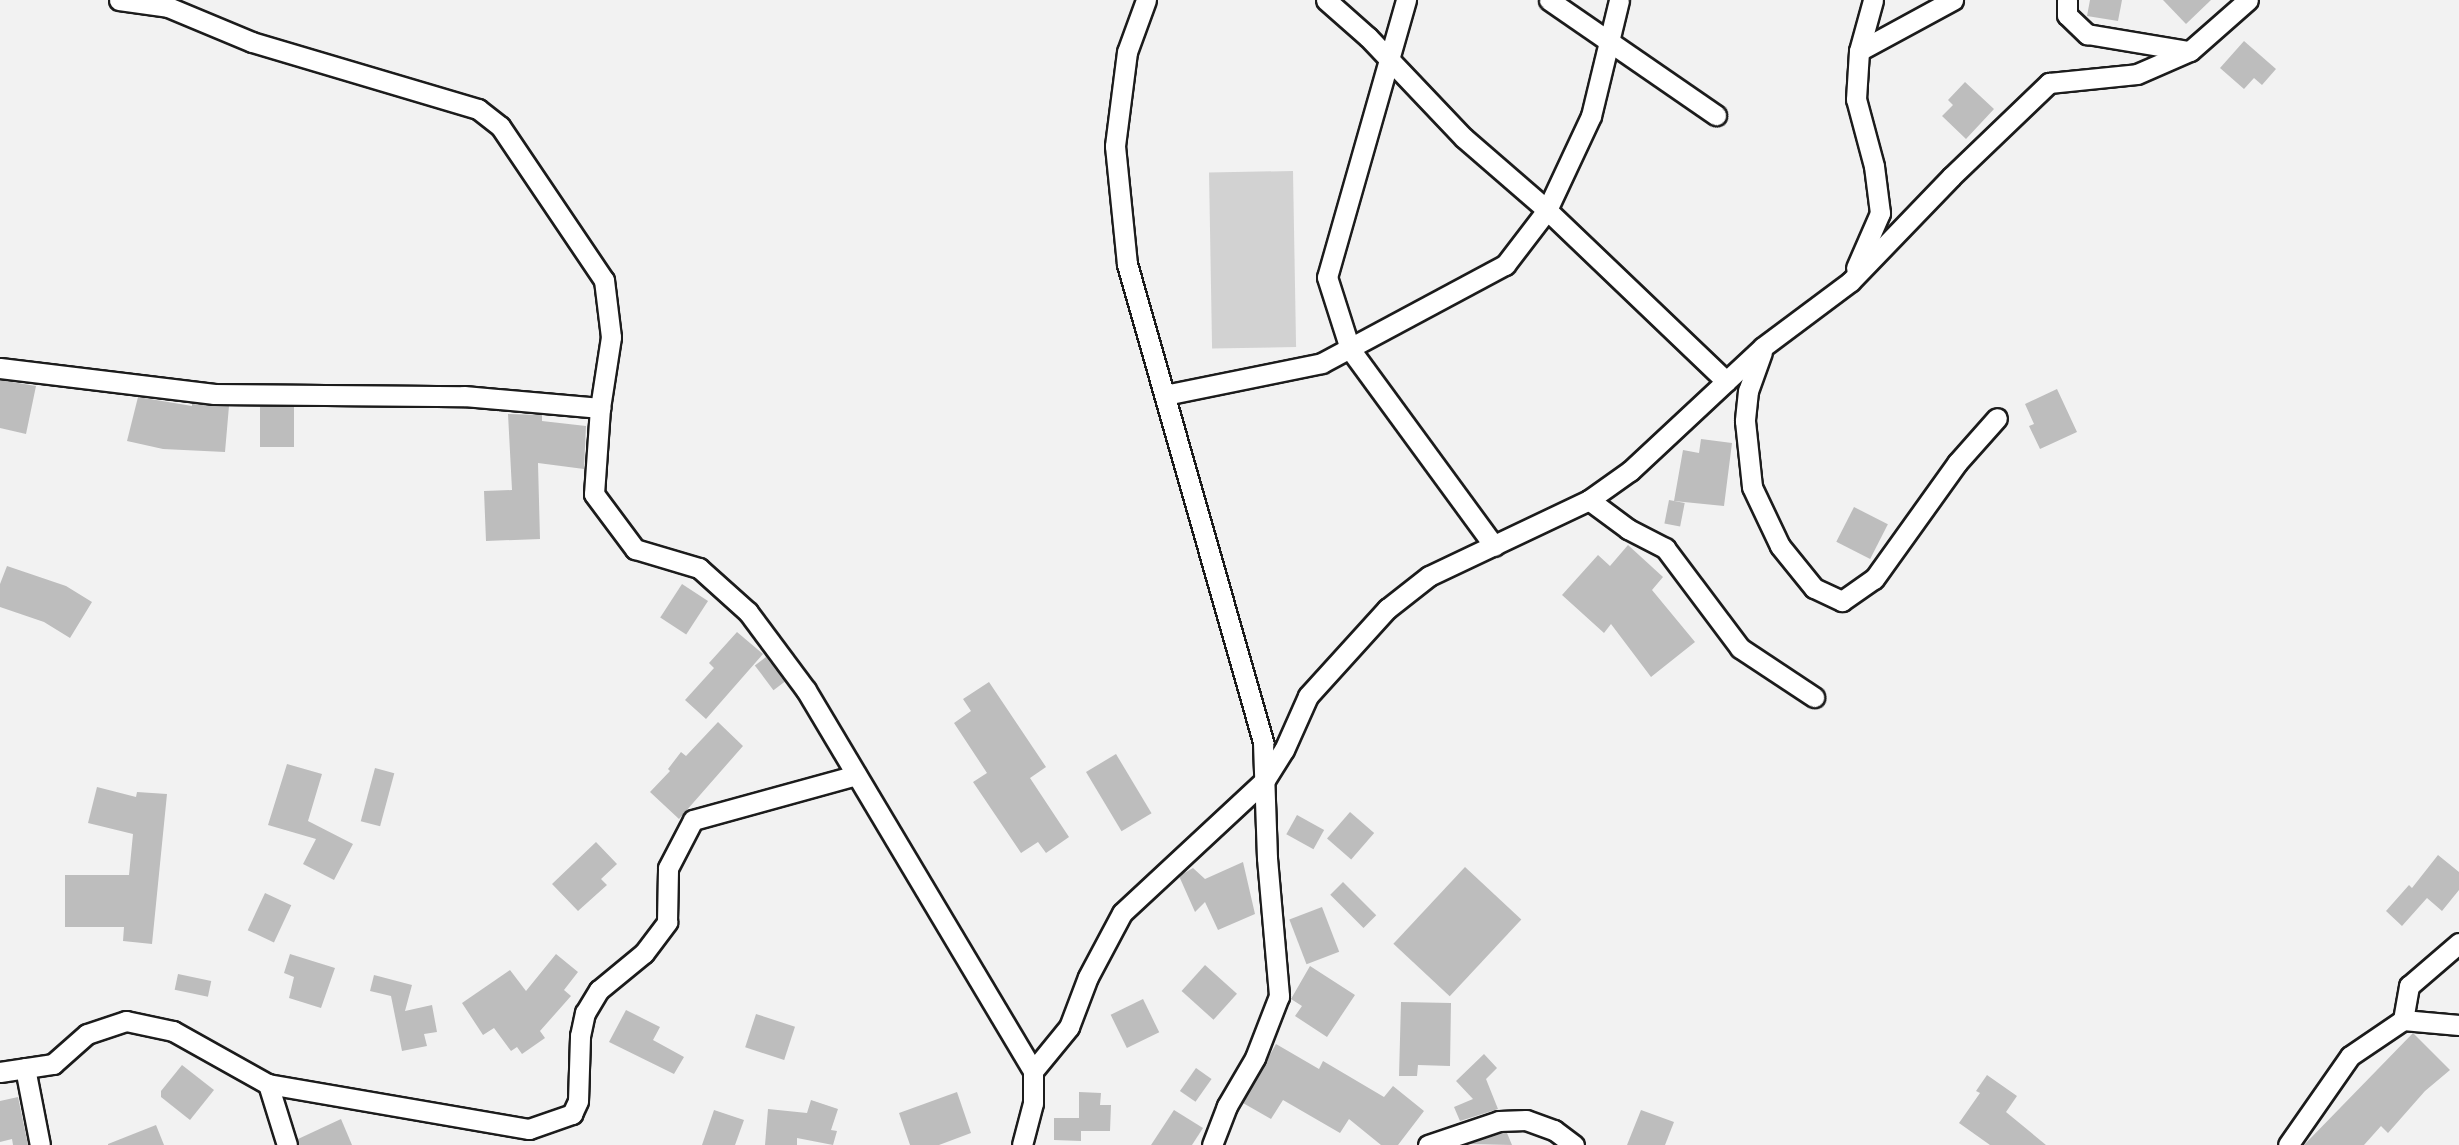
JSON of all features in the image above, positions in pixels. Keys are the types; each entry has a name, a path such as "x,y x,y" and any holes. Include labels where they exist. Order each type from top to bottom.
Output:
{"street":[{"path":"119,0 168,7 252,42 478,109 500,126 604,280 611,337 600,408 594,494 635,549 699,568 748,612 806,690 1033,1071 1033,1103 1022,1145"},
{"path":"1146,0 1127,52 1115,146 1127,264 1264,743 1279,996 1255,1058 1227,1106 1212,1145"},
{"path":"1326,0 1390,61 1464,138 1547,210 1726,381"},
{"path":"1406,0 1327,277 1350,349 1494,545"},
{"path":"1549,0 1716,115"},
{"path":"1165,395 1322,363 1504,265 1547,210 1591,116 1619,0"},
{"path":"1850,282 1880,213 1874,166 1856,99 1860,51 1872,0"},
{"path":"1860,51 1953,0"},
{"path":"2067,0 2067,15 2087,34 2190,51"},
{"path":"1033,1071 1069,1027 1088,977 1122,913 1265,780 1284,750 1308,696 1387,609 1429,576 1589,500 1630,471 1763,348 1850,282 1951,177 2049,83 2137,74 2190,51 2248,0"},
{"path":"1763,348 1748,391 1745,421 1752,487 1780,546 1814,588 1842,601 1874,579 1957,463 1997,418"},
{"path":"0,368 214,394 464,396 600,408"},
{"path":"1589,500 1628,529 1665,548 1740,648 1814,697"},
{"path":"0,1072 53,1064 87,1034 126,1021 173,1031 268,1084 529,1129 572,1114 578,1101 580,1036 586,1013 599,990 644,953 667,922 668,868 693,820 856,775"},
{"path":"2403,1020 2409,986 2459,943"},
{"path":"2288,1145 2350,1056 2403,1020 2459,1026"},
{"path":"25,1068 40,1145"},
{"path":"268,1084 287,1145"},
{"path":"1428,1145 1499,1121 1525,1120 1554,1130 1574,1145"}],"shaded area":[{"path":"1293,171 1296,347 1212,348 1209,172"}],"building":[{"path":"2090,0 2122,0 2118,21 2087,16"},
{"path":"2163,0 2211,0 2186,24"},
{"path":"2244,41 2276,69 2262,85 2254,78 2244,89 2220,68"},
{"path":"1965,82 1994,109 1966,139 1942,116 1953,105 1948,100"},
{"path":"0,380 36,386 26,434 0,428"},
{"path":"2057,389 2077,432 2040,449 2029,426 2034,424 2025,404"},
{"path":"138,397 192,406 229,406 225,452 163,449 127,441"},
{"path":"260,407 294,407 294,447 260,447"},
{"path":"508,414 542,415 542,421 586,426 584,469 538,463 540,539 486,541 484,491 512,490"},
{"path":"1701,439 1732,443 1724,506 1674,501 1683,450 1699,453"},
{"path":"1669,500 1685,503 1680,527 1664,524"},
{"path":"1854,507 1888,524 1870,559 1836,542"},
{"path":"1628,545 1663,577 1652,590 1695,642 1651,677 1611,624 1604,633 1562,595 1598,555 1610,566"},
{"path":"7,566 66,586 92,602 70,638 44,622 0,607 0,584"},
{"path":"682,584 708,601 686,634 660,618"},
{"path":"737,632 763,654 706,719 685,700 714,668 709,663"},
{"path":"766,657 785,682 773,690 755,665"},
{"path":"989,682 1046,767 1030,778 1069,837 1046,853 1038,842 1021,853 973,782 987,773 954,723 971,711 963,699"},
{"path":"718,722 743,746 679,819 650,792 670,771 668,769 681,752 686,756"},
{"path":"1116,754 1152,813 1122,831 1086,772"},
{"path":"287,764 322,774 308,821 353,844 334,880 303,864 316,839 268,825"},
{"path":"375,768 394,773 380,826 361,821"},
{"path":"97,787 136,797 137,792 167,794 152,944 123,941 124,927 65,927 65,875 129,875 133,834 88,823"},
{"path":"1350,812 1374,833 1351,859 1327,838"},
{"path":"1297,815 1324,830 1313,849 1286,834"},
{"path":"596,842 617,864 601,879 607,885 578,911 552,884"},
{"path":"2438,855 2459,872 2459,890 2442,911 2427,898 2402,926 2386,911 2409,885 2412,888"},
{"path":"1243,862 1255,914 1218,930 1205,902 1195,912 1179,876 1193,868 1205,879"},
{"path":"1465,867 1521,920 1450,996 1393,944"},
{"path":"1343,882 1376,915 1364,928 1330,895"},
{"path":"265,893 291,905 274,942 248,930"},
{"path":"1322,907 1339,952 1307,964 1289,920"},
{"path":"290,954 335,968 321,1008 289,998 294,977 284,973"},
{"path":"556,954 578,972 564,990 571,996 540,1031 545,1038 522,1054 517,1047 511,1051 494,1028 483,1035 462,1003 510,970 526,991"},
{"path":"1205,965 1237,994 1214,1020 1182,991"},
{"path":"1310,966 1355,995 1327,1037 1295,1016 1302,1006 1291,999"},
{"path":"178,974 211,981 208,997 175,990"},
{"path":"374,975 412,985 405,1011 432,1005 437,1032 424,1034 427,1046 402,1051 391,996 370,991"},
{"path":"1143,999 1159,1032 1127,1048 1111,1015"},
{"path":"1401,1002 1451,1003 1450,1066 1418,1065 1417,1076 1399,1076"},
{"path":"626,1010 660,1027 653,1040 684,1057 674,1074 609,1042"},
{"path":"756,1014 795,1027 784,1060 745,1047"},
{"path":"2413,1033 2450,1070 2425,1091 2388,1133 2381,1126 2364,1145 2304,1145"},
{"path":"1276,1044 1319,1069 1323,1061 1384,1097 1393,1086 1424,1111 1398,1145 1381,1145 1349,1119 1340,1133 1283,1100 1271,1119 1243,1103"},
{"path":"1484,1054 1497,1068 1486,1079 1498,1109 1460,1121 1454,1107 1473,1099 1456,1081"},
{"path":"182,1065 214,1090 190,1120 161,1097 161,1091"},
{"path":"1196,1068 1212,1079 1196,1102 1180,1091"},
{"path":"1987,1075 2017,1096 2006,1112 2046,1145 1990,1145 1959,1123 1980,1093 1976,1091"},
{"path":"957,1092 971,1133 939,1145 910,1145 899,1113"},
{"path":"1079,1092 1101,1093 1100,1105 1111,1105 1110,1131 1081,1131 1081,1141 1054,1140 1054,1118 1079,1118"},
{"path":"18,1097 28,1145 13,1145 12,1139 0,1142 0,1101"},
{"path":"811,1100 838,1109 831,1130 837,1131 833,1145 797,1138 797,1145 765,1145 768,1109 807,1113"},
{"path":"714,1110 744,1120 735,1145 702,1145"},
{"path":"1174,1110 1203,1128 1192,1145 1151,1145"},
{"path":"1641,1110 1674,1122 1665,1145 1627,1145"},
{"path":"341,1119 352,1145 299,1145 298,1139"},
{"path":"156,1125 164,1145 108,1145 108,1144"},
{"path":"1507,1133 1512,1145 1469,1144"}]}
